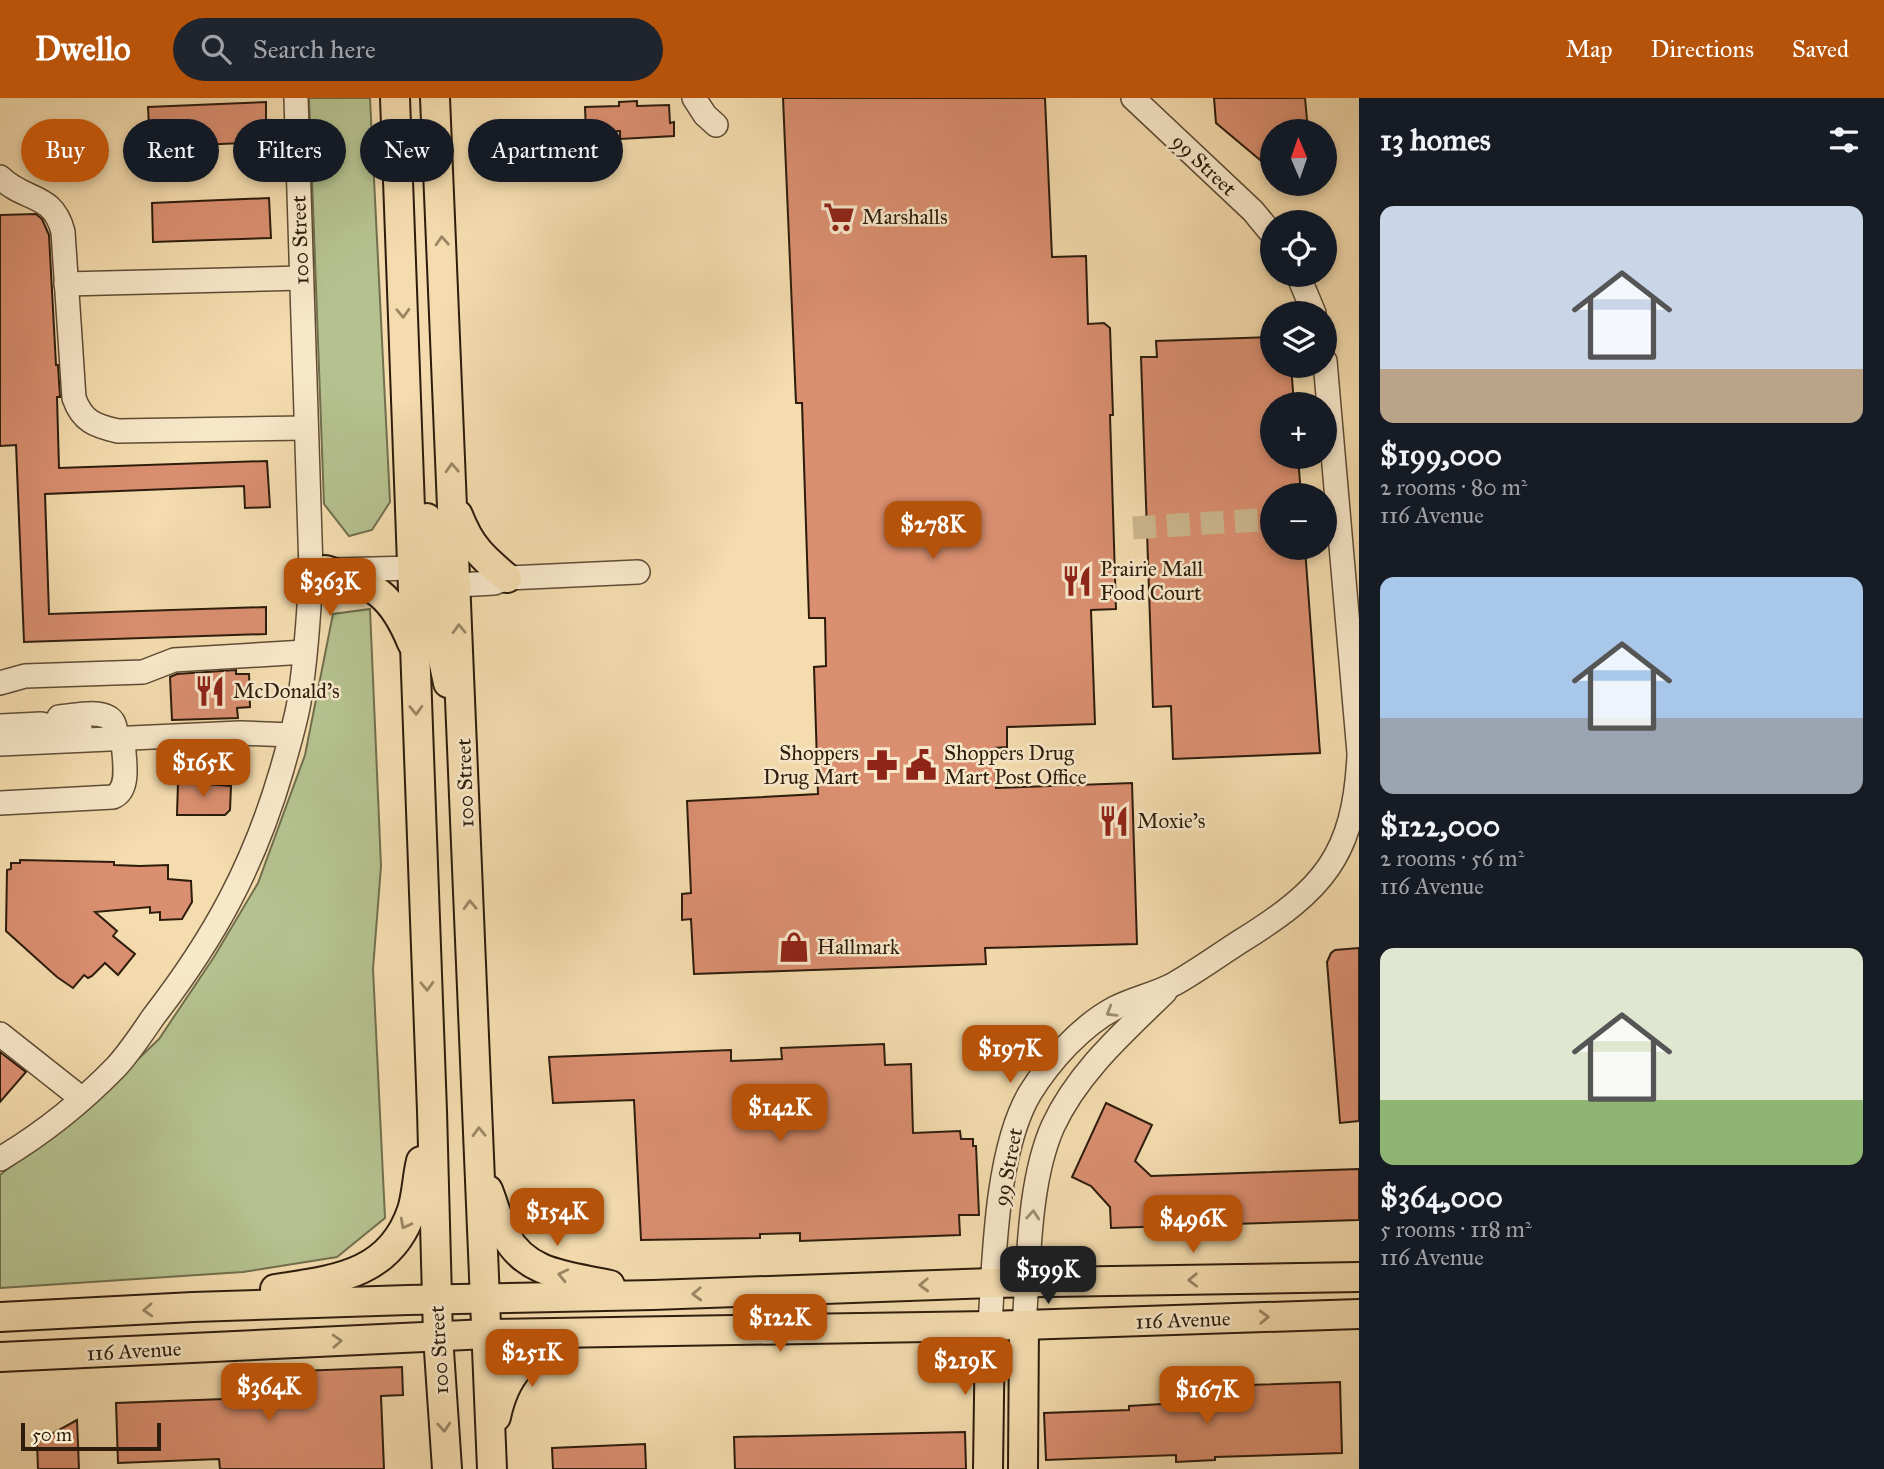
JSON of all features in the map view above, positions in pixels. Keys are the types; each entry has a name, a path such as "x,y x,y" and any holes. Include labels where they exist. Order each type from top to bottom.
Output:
{"main road":[{"name":"100 Street","path":"395,98 432,1111 436,1299 447,1469"},
{"name":"100 Street","path":"435,98 454,503 492,1469"},
{"path":"405,387 430,549 440,568 457,585"},
{"path":"454,503 467,538 491,565 507,578"},
{"path":"412,568 425,584 429,594 463,747"},
{"path":"318,570 364,582 375,589 406,628 413,647"},
{"path":"193,1307 247,1293 348,1277 383,1255 406,1225 412,1209 432,1111"},
{"path":"481,1172 505,1235 525,1261 550,1271 653,1295"},
{"name":"116 Avenue","path":"0,1317 436,1299 653,1295 992,1283 1359,1277"},
{"name":"116 Avenue","path":"0,1357 487,1334 990,1326 1359,1314"},
{"name":"99 Street","path":"1023,1469 1024,1325"},
{"name":"99 Street","path":"988,1469 990,1326"},
{"path":"491,1440 498,1406 508,1381 522,1362 540,1347 569,1333"}],"street":[{"name":"100 Street","path":"0,1159 31,1141 117,1066 188,972 221,919 254,852 271,806 291,735 299,704 318,570 306,428 296,98"},
{"path":"694,98 705,115 716,125"},
{"name":"99 Street","path":"1133,98 1260,219"},
{"path":"0,177 21,193 45,202 59,217 63,232 74,398 78,410 91,424 118,431 306,428"},
{"path":"66,284 301,278"},
{"name":"99 Street","path":"1326,378 1330,483"},
{"name":"99 Street","path":"990,1326 1002,1189 1016,1122 1030,1094 1071,1043 1094,1023 1115,1008 1173,984 1277,919 1307,895 1336,858 1349,822 1357,786 1359,755 1337,560"},
{"path":"318,570 412,568"},
{"path":"457,585 494,583 507,578 638,572"},
{"path":"0,683 25,676 143,671 174,660 305,652"},
{"path":"0,726 41,724 65,729 119,733 291,735"},
{"path":"0,744 119,733"},
{"path":"0,803 113,797 121,794 125,786 119,733"},
{"name":"99 Street","path":"1024,1325 1035,1192 1044,1150 1054,1125 1073,1093 1112,1041 1173,984"},
{"path":"0,1034 82,1098"}],"green space":[{"path":"309,98 370,98 371,119 360,119 360,182 374,182 390,502 372,530 349,536 324,504 312,182 346,182 346,119 310,119"},
{"path":"370,609 381,866 373,969 385,1218 337,1257 243,1272 0,1288 0,1175 93,1102 159,1039 214,957 258,883 305,755 333,614"}],"building":[{"path":"783,98 1045,98 1052,257 1086,256 1088,324 1104,323 1110,328 1116,609 1091,610 1095,724 1007,727 1007,747 995,748 996,788 1132,783 1137,944 985,948 986,964 694,974 691,919 682,920 682,894 691,893 687,801 818,794 814,667 826,666 825,618 809,618 802,403 796,403"},
{"path":"1214,98 1305,98 1307,119 1260,119 1260,160 1216,123"},
{"path":"637,101 637,106 669,105 670,123 674,122 674,136 623,139 623,119 585,119 585,107 619,106 619,102"},
{"path":"266,102 266,119 233,119 233,143 219,144 219,119 149,119 148,107"},
{"path":"269,198 271,238 153,242 152,203"},
{"path":"36,214 42,219 49,235 60,397 57,397 59,468 267,461 270,507 245,508 244,486 45,494 49,614 266,607 266,634 24,642 16,445 0,446 0,215"},
{"path":"1260,337 1260,378 1292,378 1293,392 1260,392 1260,469 1299,469 1300,483 1260,483 1260,560 1306,560 1320,753 1173,759 1171,706 1153,707 1141,357 1157,357 1156,341"},
{"name":"McDonald's","path":"236,670 236,674 249,674 250,707 237,708 238,718 172,720 170,677 177,674"},
{"path":"178,782 231,786 230,810 225,815 177,815"},
{"path":"20,860 168,865 168,879 191,881 192,902 182,919 160,920 160,912 150,913 150,907 95,912 117,931 113,936 135,954 118,975 105,963 92,976 88,978 84,975 73,988 6,931 7,870 11,869 11,863 20,863"},
{"path":"1359,948 1359,1121 1340,1123 1327,962 1335,950"},
{"path":"884,1044 885,1065 911,1064 913,1133 960,1131 961,1139 973,1139 973,1146 976,1146 979,1215 959,1215 960,1235 800,1241 800,1233 760,1234 760,1238 641,1240 634,1100 553,1103 549,1057 731,1050 731,1061 782,1059 781,1048"},
{"path":"0,1052 26,1072 0,1102"},
{"path":"1106,1103 1152,1125 1135,1161 1151,1176 1359,1169 1359,1220 1111,1228 1110,1207 1091,1186 1072,1177"},
{"path":"402,1367 403,1395 381,1396 384,1469 220,1469 219,1459 118,1463 116,1403 251,1398 250,1373"},
{"path":"1340,1382 1342,1453 1215,1457 1215,1460 1176,1462 1176,1455 1046,1460 1044,1413 1129,1410 1129,1406 1196,1402 1196,1393 1213,1392 1213,1386"},
{"path":"77,1420 79,1469 38,1469 37,1442"},
{"path":"965,1432 966,1469 735,1469 734,1437"},
{"path":"645,1444 646,1469 553,1469 552,1448"}],"tunnel":[{"path":"1133,528 1260,520"}],"place":[{"name":"Marshalls","path":"839,217"},
{"name":"Prairie Mall Food Court","path":"1077,581"},
{"name":"McDonald's","path":"210,691"},
{"name":"Shoppers Drug Mart","path":"882,765"},
{"name":"Shoppers Drug Mart Post Office","path":"921,765"},
{"name":"Moxie's","path":"1114,821"},
{"name":"Hallmark","path":"794,947"}]}
